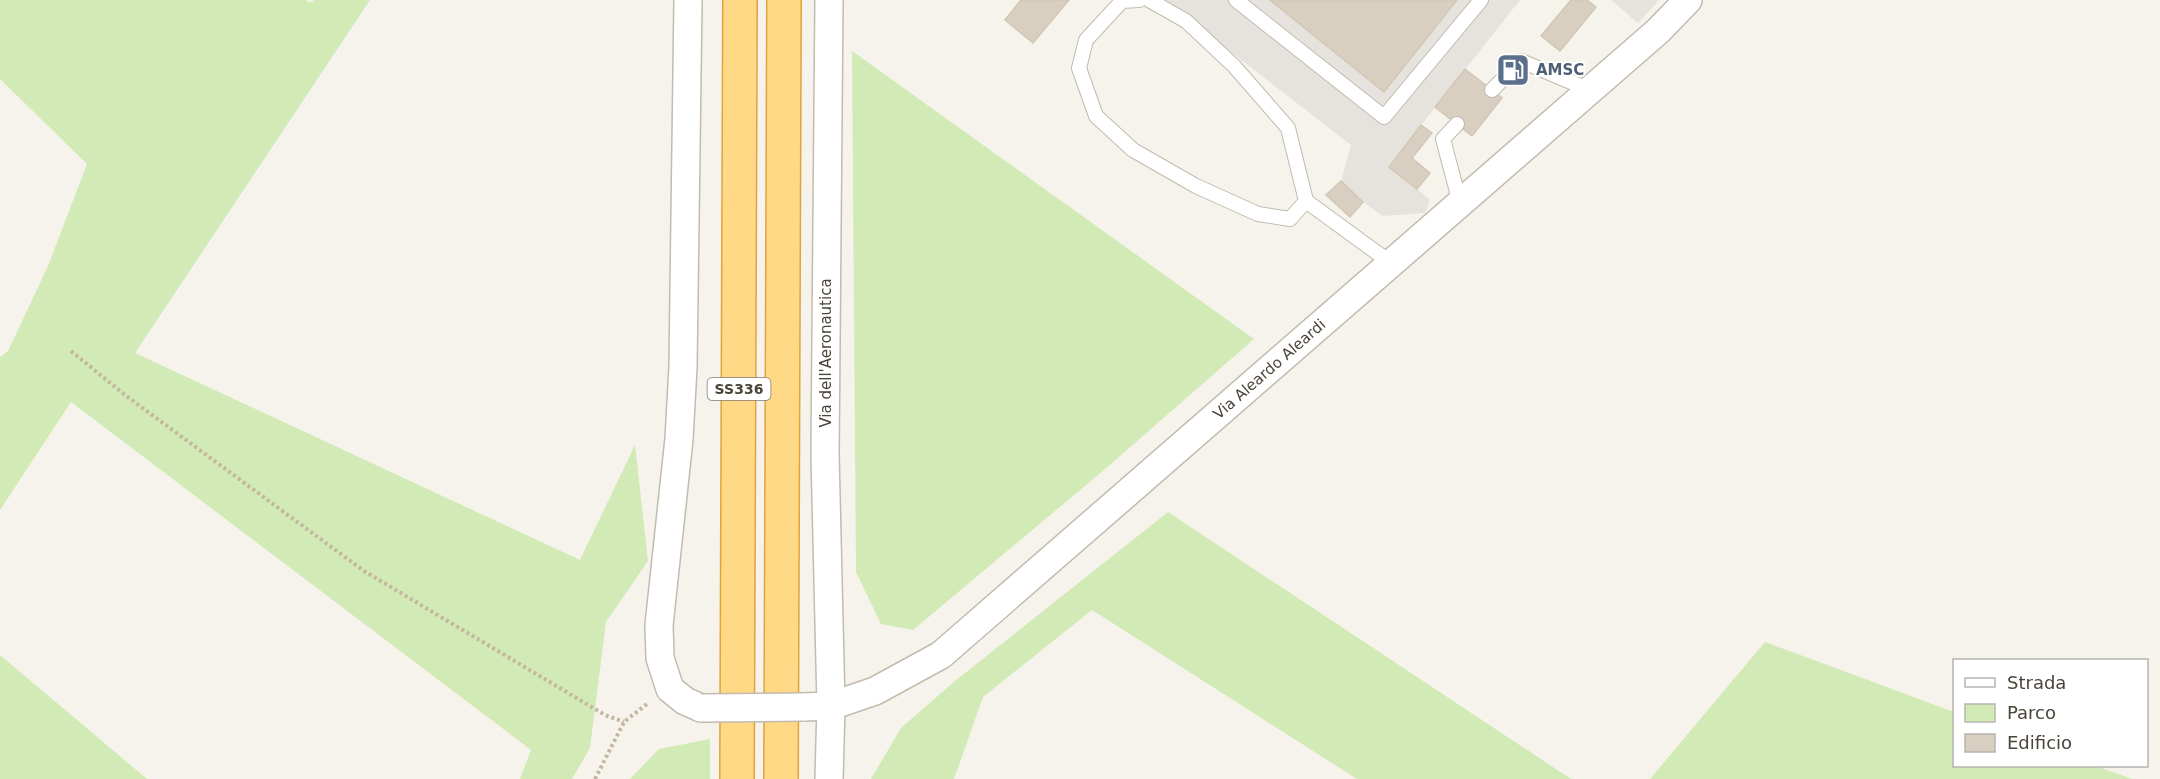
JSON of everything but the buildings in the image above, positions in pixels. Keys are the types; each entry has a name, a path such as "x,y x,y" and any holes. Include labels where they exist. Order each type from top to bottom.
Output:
{"highway":[{"name":"SS336","path":"737,779 740,0"},
{"name":"SS336","path":"781,779 784,0"}],"street":[{"name":"Via Aleardo Aleardi","path":"688,0 683,366 679,439 659,625 660,658 670,689 685,701 701,708 831,706 875,691 941,655 1590,90 1658,30 1688,0"},
{"name":"Via dell'Aeronautica","path":"829,0 825,454 831,706 829,779"}],"lane":[{"path":"1139,0 1122,1 1086,40 1079,68 1096,116 1133,150 1196,186 1258,214 1290,219 1306,201"},
{"path":"1149,0 1186,21 1234,66 1288,128 1306,201 1391,263"},
{"path":"1236,0 1384,117 1481,0"},
{"path":"1492,90 1521,60 1590,90"},
{"path":"1457,124 1443,139 1460,203"}],"path":[{"path":"71,351 125,395 364,571 605,715 624,722 595,779"}],"shaded area":[{"path":"1164,0 1520,0 1389,166 1430,200 1425,213 1383,216 1363,202 1341,181 1351,145"},
{"path":"1611,0 1659,0 1638,23"}],"green space":[{"path":"0,0 306,0 310,3 314,0 370,0 135,353 580,560 635,445 648,561 606,622 590,748 572,779 520,779 531,750 71,402 0,510 0,357 8,351 48,266 87,164 0,79"},
{"path":"852,51 1254,339 1104,470 913,630 881,624 856,572"},
{"path":"1168,512 1571,779 1357,779 1092,610 983,697 954,779 871,779 901,728 955,681"},
{"path":"1765,642 1953,712 1953,767 2099,767 2132,779 1650,779"},
{"path":"0,655 147,779 0,779"},
{"path":"710,739 710,779 630,779 659,749"}],"place":[{"name":"AMSC","path":"1513,70"}]}
